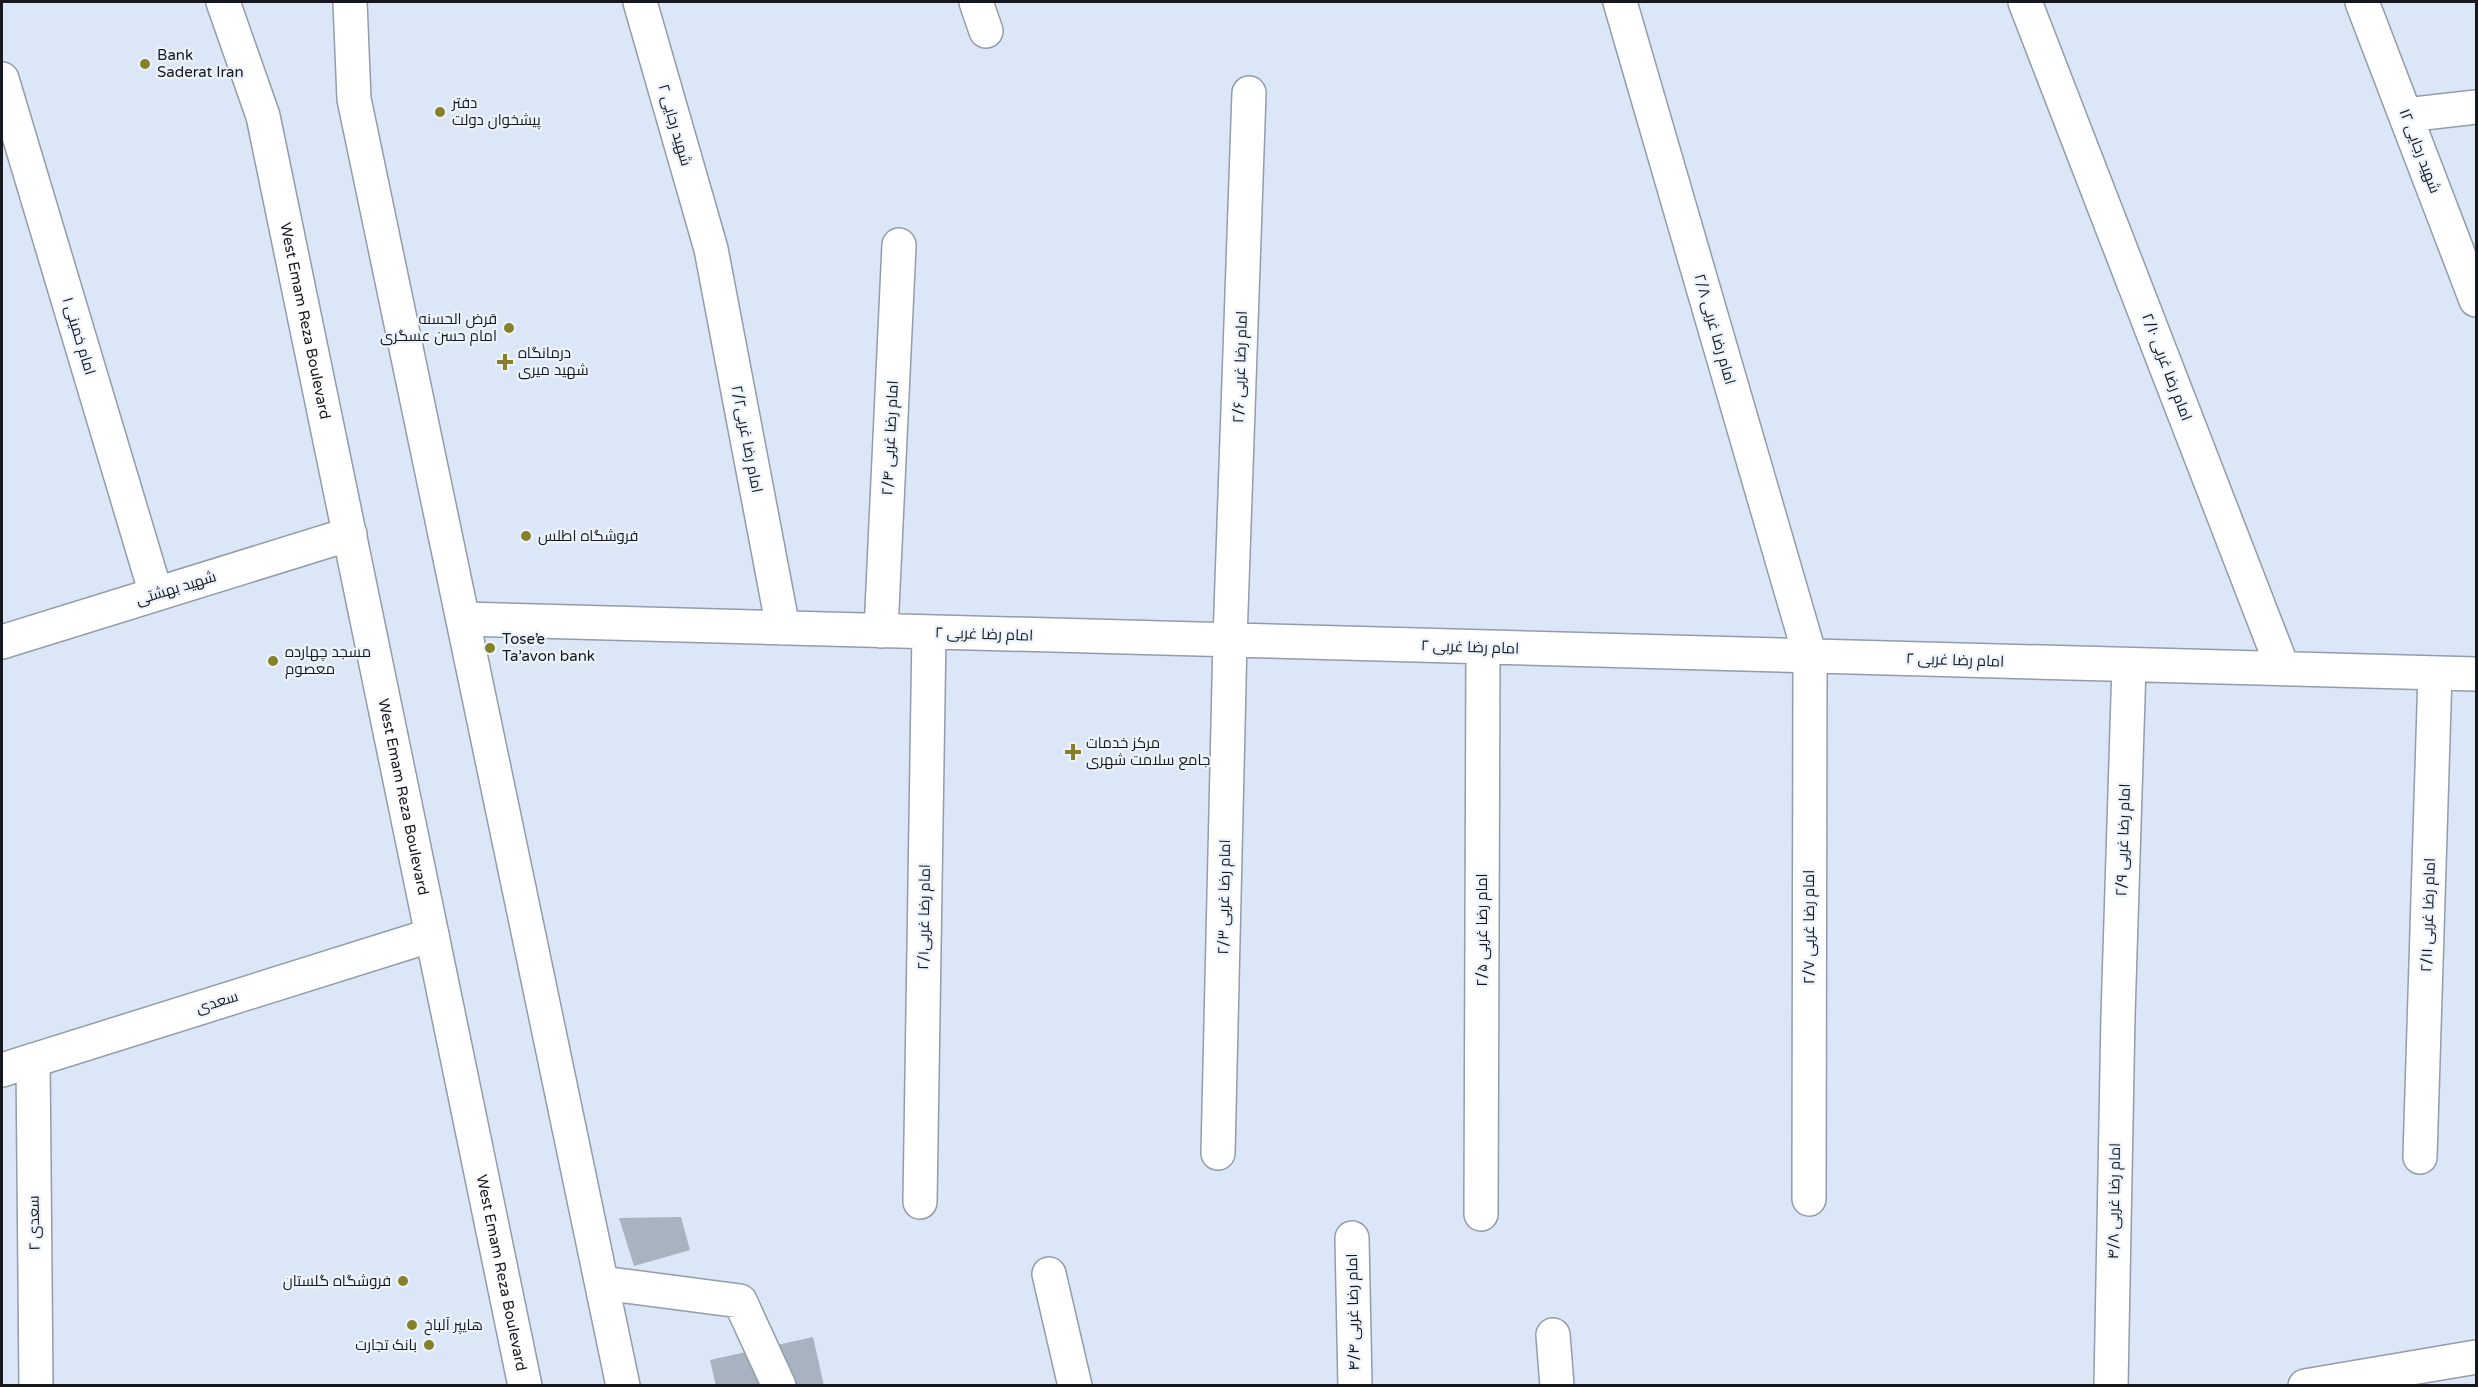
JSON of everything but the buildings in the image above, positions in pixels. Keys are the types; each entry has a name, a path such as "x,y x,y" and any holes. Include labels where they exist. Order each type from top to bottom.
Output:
{"street":[{"name":"West Emam Reza Boulevard","path":"223,2 263,116 525,1386"},
{"path":"350,2 354,99 623,1386"},
{"name":"شهید رجایی ۲","path":"640,2 711,249"},
{"name":"امام رضا غربی ۲/۸","path":"1620,2 1810,656"},
{"name":"امام رضا غربی ۲/۱۰","path":"2025,2 2283,669"},
{"name":"شهید رجایی ۱۲","path":"2362,2 2476,300"},
{"name":"امام خمینی ۱","path":"2,79 156,594"},
{"name":"امام رضا غربی ۲/۶","path":"1230,640 1249,93"},
{"path":"2406,115 2476,107"},
{"name":"امام رضا غربی ۲/۴","path":"881,631 899,245"},
{"name":"امام رضا غربی۲/۲","path":"711,249 783,628"},
{"name":"شهید بهشتی","path":"2,642 350,534"},
{"name":"امام رضا غربی ۲","path":"463,619 2476,674"},
{"name":"امام رضا غربی۲/۱","path":"920,1202 929,632"},
{"name":"امام رضا غربی ۲/۳","path":"1218,1153 1230,640"},
{"name":"امام رضا غربی ۲/۵","path":"1481,1214 1483,647"},
{"name":"امام رضا غربی ۲/۷","path":"1809,1199 1810,656"},
{"name":"امام رضا غربی ۲/۹","path":"2118,1016 2129,665"},
{"name":"امام رضا غربی ۲/۱۱","path":"2420,1157 2435,673"},
{"name":"سعدی","path":"2,1070 432,935"},
{"name":"امام رضا غربی ۴/۸","path":"2111,1386 2118,1016"},
{"name":"سعدی ۲","path":"33,1060 36,1386"},
{"name":"امام رضا غربی ۴/۴","path":"1352,1238 1354,1386"},
{"path":"1049,1274 1075,1386"},
{"path":"602,1283 740,1301 779,1386"},
{"path":"1553,1335 1557,1386"},
{"path":"2310,1385 2476,1357"}],"place":[{"name":"Bank Saderat Iran","path":"145,64"},
{"name":"دفتر پیشخوان دولت","path":"440,112"},
{"name":"قرض الحسنه امام حسن عسگری","path":"509,328"},
{"name":"درمانگاه شهید میری","path":"505,362"},
{"name":"فروشگاه اطلس","path":"526,536"},
{"name":"Tose’e Ta’avon bank","path":"490,648"},
{"name":"مسجد چهارده معصوم","path":"273,661"},
{"name":"مرکز خدمات جامع سلامت شهری","path":"1073,752"},
{"name":"فروشگاه گلستان","path":"403,1281"},
{"name":"هایپر آلباخ","path":"412,1325"},
{"name":"بانک تجارت","path":"429,1345"}]}
